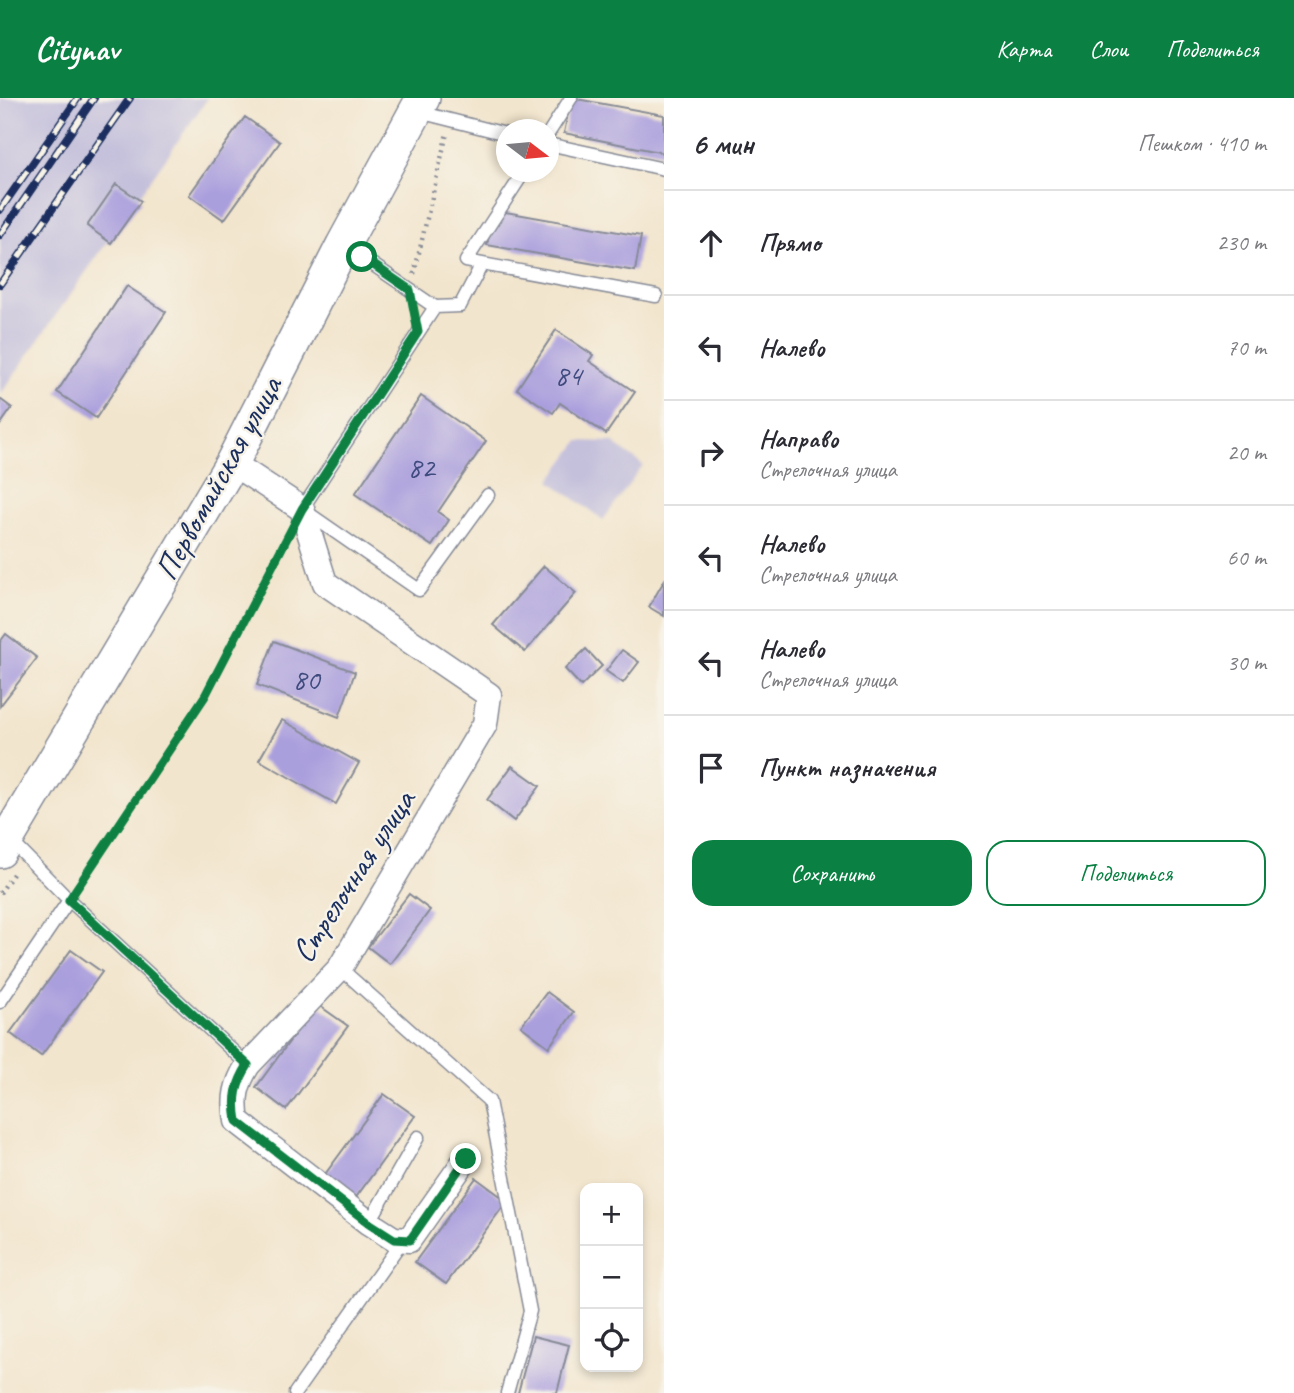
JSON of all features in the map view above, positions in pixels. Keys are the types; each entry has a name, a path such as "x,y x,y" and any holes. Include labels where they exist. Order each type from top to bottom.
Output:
{"main road":[{"name":"Первомайская улица","path":"4,845 232,463 343,245 420,105"}],"street":[{"path":"232,463 302,509"},
{"name":"Стрелочная улица","path":"302,509 325,583 489,695 485,724 340,968 248,1065 237,1082 234,1102 237,1121 369,1223 402,1241"},
{"path":"402,1241 410,1240 466,1159"}],"lane":[{"path":"558,119 571,98"},
{"path":"420,105 450,119 496,131"},
{"path":"559,146 664,169"},
{"path":"517,182 466,261 656,296"},
{"path":"343,245 435,307 460,306 482,264"},
{"path":"435,307 302,509 419,590 488,495"},
{"path":"4,845 69,900 248,1065"},
{"path":"0,1002 69,900"},
{"path":"340,968 489,1101 530,1311 507,1393"},
{"path":"369,1223 418,1137"},
{"path":"295,1393 402,1241"}],"path":[{"path":"410,290 450,119"},
{"path":"69,900 205,696 302,509"}],"shaded area":[{"path":"0,98 208,98 0,395"},
{"path":"579,441 612,442 643,465 603,520 550,481"}],"building":[{"path":"571,98 664,115 664,153 564,133"},
{"path":"245,117 280,142 224,220 189,195"},
{"path":"116,184 141,201 111,243 87,226"},
{"path":"494,210 641,236 635,271 487,245"},
{"path":"127,286 166,312 96,418 57,392"},
{"path":"556,330 593,355 589,361 635,392 606,434 560,403 553,413 517,389"},
{"path":"421,396 486,441 438,512 449,520 432,546 355,494"},
{"path":"0,399 12,408 0,425"},
{"path":"544,566 576,593 525,652 493,625"},
{"path":"664,581 664,616 649,607"},
{"path":"6,634 37,658 0,706 0,642"},
{"path":"274,641 355,672 339,717 257,685"},
{"path":"586,649 602,666 581,686 565,669"},
{"path":"622,650 639,662 623,683 606,671"},
{"path":"282,720 359,763 336,804 259,760"},
{"path":"512,766 540,786 514,821 487,800"},
{"path":"409,894 430,910 390,964 368,947"},
{"path":"71,950 102,972 41,1056 10,1033"},
{"path":"547,992 574,1012 549,1047 521,1026"},
{"path":"317,1004 348,1026 286,1110 256,1087"},
{"path":"384,1094 415,1116 354,1200 323,1177"},
{"path":"476,1178 507,1201 446,1284 415,1262"},
{"path":"533,1336 569,1345 557,1393 518,1393"}],"railway":[{"path":"0,210 78,98"},
{"path":"0,235 94,98"},
{"path":"0,284 130,98"}],"route":[{"path":"362,257 410,290 418,332 302,509 205,696 69,900 248,1065 237,1082 234,1102 237,1121 369,1223 394,1239 410,1240 466,1159"}]}
